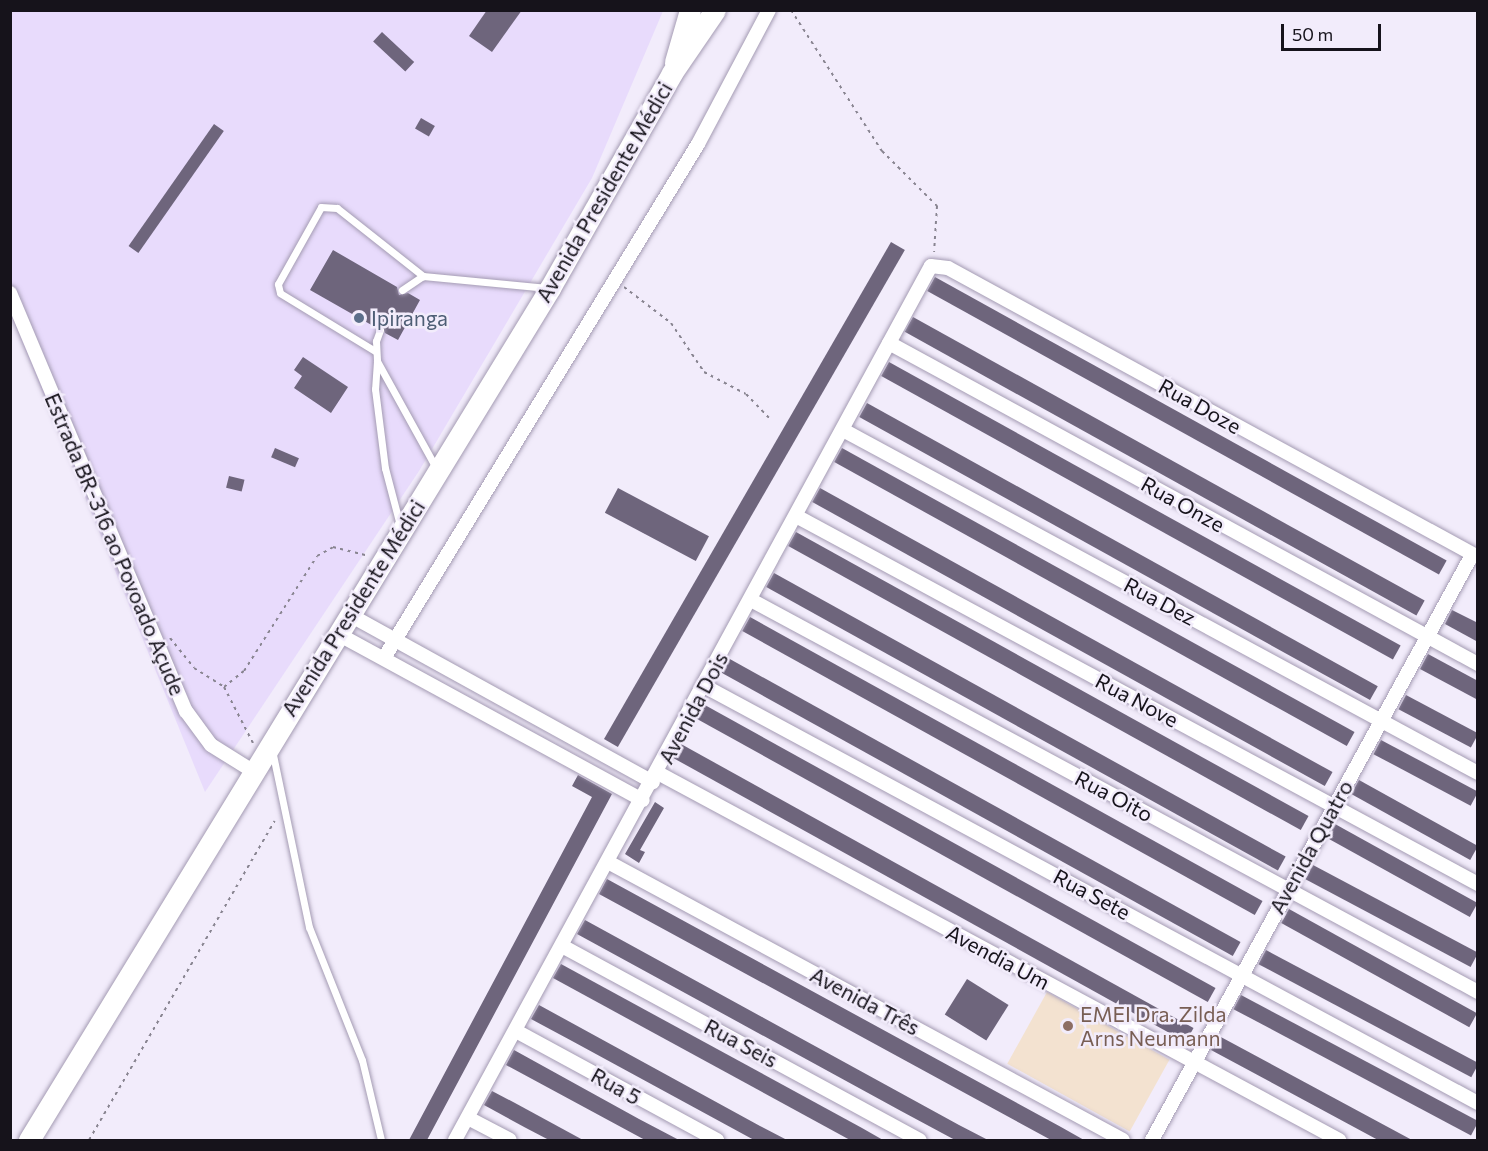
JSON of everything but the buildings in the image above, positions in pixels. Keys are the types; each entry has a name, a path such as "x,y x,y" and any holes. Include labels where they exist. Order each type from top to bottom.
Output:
{"main road":[{"name":"Avenida Presidente Médici","path":"672,73 690,10"},
{"name":"Avenida Presidente Médici","path":"29,1140 260,757 383,562 550,288 672,73 715,10"}],"street":[{"path":"384,658 724,99 769,10"},
{"name":"Avenida Dois","path":"455,1140 706,687 929,268"},
{"name":"Rua Doze","path":"929,268 1475,556"},
{"name":"Estrada BR-316 ao Povoado Açude","path":"10,293 196,728 223,755 260,757"},
{"name":"Rua Onze","path":"889,343 1478,664"},
{"name":"Rua Dez","path":"843,430 1478,773"},
{"name":"Rua Nove","path":"796,516 1478,884"},
{"name":"Avenida Quatro","path":"1152,1140 1333,805 1382,721 1426,637 1475,556"},
{"name":"Rua Oito","path":"751,600 1478,992"},
{"name":"Avendia Um","path":"350,615 1339,1140"},
{"path":"338,634 643,801"},
{"name":"Rua Sete","path":"706,687 1478,1103"},
{"name":"Avenida Três","path":"608,862 1123,1140"},
{"name":"Rua Seis","path":"562,946 920,1140"},
{"name":"Rua 5","path":"516,1031 717,1140"},
{"path":"468,1118 510,1140"}],"lane":[{"path":"375,351 280,294 278,284 321,207 337,208 423,276 550,288"},
{"path":"402,290 423,276"},
{"path":"380,330 375,351 377,361 375,389 385,468 402,531"},
{"path":"377,361 438,472"},
{"path":"260,757 284,805 309,927 362,1060 381,1140"}],"path":[{"path":"792,10 882,151 937,206 929,268"},
{"path":"615,280 671,323 704,372 746,394 769,418"},
{"path":"224,687 244,671 317,556 333,548 348,548 383,562"},
{"path":"153,631 167,635 194,668 224,687 260,757"},
{"path":"89,1140 284,805"}],"shaded area":[{"path":"10,11 663,11 592,178 419,471 205,792 11,315"},
{"name":"EMEI Dra. Zilda Arns Neumann","path":"1047,992 1169,1060 1130,1132 1007,1064"}],"place":[{"name":"Ipiranga","path":"359,318"},
{"name":"EMEI Dra. Zilda Arns Neumann","path":"1068,1026"}]}
